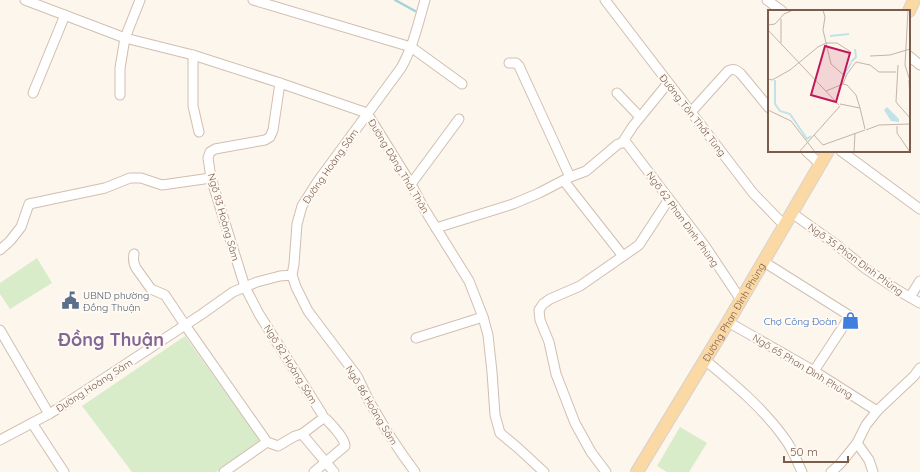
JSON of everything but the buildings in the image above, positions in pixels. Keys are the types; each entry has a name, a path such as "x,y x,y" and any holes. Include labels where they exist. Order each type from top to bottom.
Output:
{"main road":[{"path":"909,10 914,0"},
{"name":"Đường Phan Đình Phùng","path":"637,472 706,360 827,152"}],"street":[{"name":"Đường Đặng Thái Thân","path":"25,0 125,38 193,55 367,113 469,281 483,317 488,335 495,415 500,433 544,472"},
{"path":"120,95 120,68 125,38 140,0"},
{"path":"253,0 411,48 462,84"},
{"name":"Đường Hoàng Sâm","path":"0,440 49,414 233,292 258,282 280,276 292,275 297,224 302,206 318,181 401,68 408,56 415,37 424,0"},
{"name":"Đường Tôn Thất Tùng","path":"605,0 754,193 785,226"},
{"path":"767,0 781,10"},
{"path":"33,93 65,15"},
{"path":"193,55 193,106 199,132"},
{"path":"910,57 920,65"},
{"path":"510,63 516,63 519,66 567,179 622,256"},
{"path":"691,112 728,71 732,69 741,74 768,107"},
{"name":"Ngõ 83 Hoàng Sâm","path":"245,287 211,178 208,158 210,152 215,149 265,140 270,137 273,130 280,83"},
{"path":"436,228 513,204 586,171 622,142 668,83"},
{"path":"617,93 640,117"},
{"path":"411,184 459,119"},
{"name":"Ngõ 62 Phan Đình Phùng","path":"622,142 625,141 705,246 741,300"},
{"path":"807,152 820,164"},
{"path":"841,152 920,209"},
{"path":"0,250 21,228 29,204 105,188 130,178 140,178 162,185 211,178"},
{"path":"606,472 591,452 575,423 556,374 549,342 540,320 539,310 541,306 550,299 580,286 638,246 669,199"},
{"name":"Ngõ 35 Phan Đình Phùng","path":"792,213 838,246 866,269 920,303"},
{"path":"134,254 134,265 136,268 151,289 165,295 267,442 278,446 295,436 302,434 323,417"},
{"path":"764,262 850,316 814,371"},
{"name":"Ngõ 86 Hoàng Sâm","path":"292,275 296,287 308,311 357,376 369,401 388,433 415,472"},
{"path":"910,297 920,281"},
{"name":"Ngõ 82 Hoàng Sâm","path":"245,287 259,314 323,417 344,440 346,445 326,463"},
{"path":"416,338 483,317"},
{"name":"Ngõ 65 Phan Đình Phùng","path":"728,322 814,371 877,410"},
{"path":"0,330 49,414"},
{"path":"706,360 743,392 763,412 786,440 802,472"},
{"path":"831,472 840,464 857,443 866,425 877,410 917,376 920,368"},
{"path":"32,423 64,472"},
{"path":"302,434 334,472"},
{"path":"224,472 267,442"},
{"path":"857,443 869,460 873,472"},
{"path":"314,472 326,463"}],"green space":[{"path":"37,258 52,283 10,309 0,294 0,283"},
{"path":"185,336 261,442 216,472 132,472 82,406"},
{"path":"680,427 707,443 689,472 667,472 657,466"}],"waterway":[{"path":"395,0 415,11"}],"place":[{"name":"UBND phường Đồng Thuận","path":"70,301"},
{"name":"Chợ Công Đoàn","path":"850,321"}],"district":[{"name":"Đồng Thuận","path":"111,340"}]}
